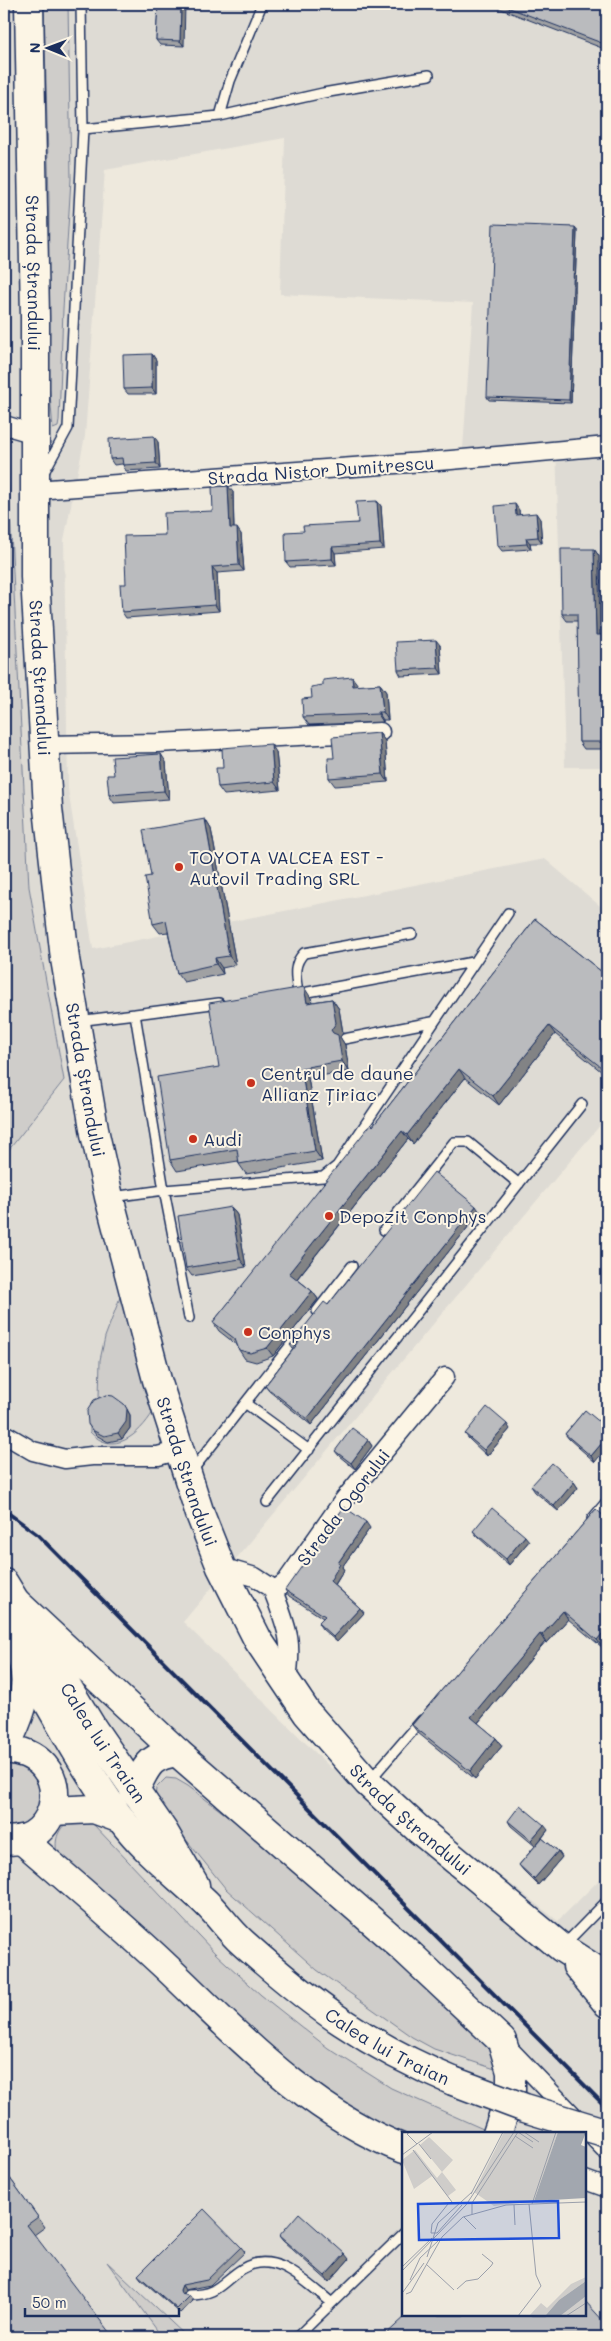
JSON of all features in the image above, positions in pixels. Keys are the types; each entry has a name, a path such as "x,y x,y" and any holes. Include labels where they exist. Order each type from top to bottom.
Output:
{"main road":[{"name":"Strada Ștrandului","path":"29,4 34,205 35,577 54,861 74,1022 109,1197 157,1380 188,1476 221,1567 258,1640 306,1713 368,1782 418,1828 562,1948 607,1977"},
{"path":"10,1593 178,1752 403,1948 502,2042 511,2072 511,2092 498,2132"},
{"name":"Calea lui Traian","path":"10,1593 88,1721 186,1866 202,1899"},
{"name":"Calea lui Traian","path":"4,1630 22,1656 121,1819 171,1873 202,1899 241,1942 329,2015 372,2043 412,2064 525,2108 607,2133"},
{"path":"22,1656 27,1677 22,1708 4,1749 19,1750 33,1756 45,1766 52,1780 54,1795 52,1811 40,1828 12,1839 136,1939 286,2078 343,2120 377,2139 402,2148"},
{"path":"134,1790 142,1773 152,1760 178,1752"},
{"path":"52,1811 94,1809 121,1819"},
{"path":"562,1948 607,2003"}],"street":[{"path":"4,425 35,434"},
{"name":"Strada Nistor Dumitrescu","path":"35,490 451,460 607,446"},
{"path":"45,745 157,744 380,732"},
{"name":"Strada Ogorului","path":"272,1588 278,1588 286,1582 343,1501 445,1377"},
{"path":"4,1434 33,1451 65,1459 92,1456 158,1456 180,1450"},
{"path":"221,1567 255,1577 272,1588 287,1624 291,1656 286,1684"},
{"path":"502,2042 607,2151"},
{"path":"586,2180 607,2188"}],"lane":[{"path":"35,490 68,428 83,129 81,4"},
{"path":"220,116 230,81 262,4"},
{"path":"83,129 220,116 323,93 429,75"},
{"path":"109,1197 164,1190 323,1177 328,1174 337,1166 472,962 508,913"},
{"path":"412,934 304,953 298,959 293,994 472,962"},
{"path":"74,1022 231,1002"},
{"path":"135,1014 164,1190 190,1318"},
{"path":"344,1039 432,1022"},
{"path":"267,1502 582,1104"},
{"path":"384,1230 454,1142 468,1142 519,1184"},
{"path":"188,1476 352,1266"},
{"path":"245,1403 309,1450"},
{"path":"588,1524 607,1501"},
{"path":"368,1782 426,1714"},
{"path":"562,1948 607,1901"},
{"path":"297,2337 402,2235"},
{"path":"190,2295 204,2295 218,2290 242,2268 259,2262 274,2263 306,2282 332,2303"}],"shaded area":[{"path":"4,4 6,4 9,234 4,234"},
{"path":"6,4 607,4 607,767 565,767 556,443 463,449 473,303 280,294 285,138 105,170 85,436 64,540 68,789 93,949 545,859 607,912 607,1117 183,1622 332,1769 366,1759 426,1818 558,1921 607,1872 607,2337 187,2337 110,2265 162,2337 4,2337 4,1156 64,1080 29,887 7,454 4,445 4,234 9,233"},
{"path":"44,4 68,4 71,179 63,309 59,421 58,427 53,429 48,371 49,199"},
{"path":"4,445 7,454 29,887 64,1080 4,1156"},
{"path":"122,1292 153,1412 133,1435 116,1443 108,1443 90,1432 90,1410 99,1397 100,1360 105,1337"},
{"path":"4,1765 20,1765 31,1771 38,1782 40,1795 38,1808 31,1819 20,1825 4,1825"},
{"path":"166,1778 176,1779 188,1786 266,1845 489,2045 498,2070 434,2049 412,2037 317,1970 226,1889 155,1801 156,1788"},
{"path":"71,1820 83,1820 93,1824 216,1954 261,1995 328,2048 391,2088 483,2129 482,2132 402,2132 402,2136 359,2115 279,2057 57,1854 56,1843 58,1834"},
{"path":"107,2262 187,2337 162,2337"}],"building":[{"path":"158,4 181,4 180,41 156,40"},
{"path":"499,4 607,4 607,45"},
{"path":"493,224 575,227 569,400 487,397"},
{"path":"152,354 152,388 124,389 123,355"},
{"path":"154,436 156,463 123,465 122,458 110,459 109,439"},
{"path":"228,486 230,528 237,528 239,565 212,567 215,605 122,612 120,584 126,584 124,536 165,535 164,513 213,511 212,487"},
{"path":"377,501 380,544 332,547 332,559 286,562 285,532 304,531 303,526 358,523 356,502"},
{"path":"515,504 516,515 536,513 538,537 526,538 527,544 498,546 495,506"},
{"path":"561,549 594,549 596,635 607,635 607,742 579,742 577,614 562,614"},
{"path":"436,640 438,668 398,670 396,642"},
{"path":"352,677 353,686 380,684 383,712 378,712 378,714 303,717 302,699 312,698 311,687 323,685 323,680"},
{"path":"379,733 383,774 329,778 328,758 334,758 332,737"},
{"path":"271,744 274,782 218,787 216,768 223,768 222,748"},
{"path":"161,754 164,791 109,795 107,775 114,775 112,757"},
{"path":"205,819 229,956 215,958 216,964 177,973 166,921 153,924 145,877 151,876 143,830"},
{"path":"535,919 607,976 607,1059 601,1067 549,1026 493,1096 459,1069 407,1135 402,1131 289,1273 312,1291 267,1348 250,1353 239,1350 235,1339 213,1322 371,1124 373,1126"},
{"name":"Centrul de daune Allianz Țiriac","path":"304,987 307,1003 332,999 336,1023 331,1030 338,1035 342,1061 301,1068 315,1151 239,1164 237,1149 170,1160 157,1077 219,1067 209,1003"},
{"path":"434,1172 476,1206 307,1419 265,1386 299,1342 290,1345 324,1302 328,1305"},
{"path":"231,1207 240,1259 186,1268 178,1216"},
{"path":"106,1395 113,1396 124,1404 127,1409 126,1422 118,1433 104,1436 92,1430 88,1424 87,1411 94,1400"},
{"path":"487,1407 507,1424 484,1450 465,1434"},
{"path":"585,1410 607,1428 607,1437 591,1456 565,1434"},
{"path":"352,1428 368,1440 351,1463 335,1451"},
{"path":"552,1463 574,1482 554,1506 531,1486"},
{"path":"344,1507 366,1522 338,1563 340,1564 330,1581 360,1608 333,1637 318,1623 325,1616 285,1590"},
{"path":"492,1508 525,1536 506,1559 473,1531"},
{"path":"596,1509 607,1519 607,1628 597,1640 563,1611 542,1635 540,1634 471,1717 496,1738 470,1771 412,1725"},
{"path":"520,1805 544,1825 531,1840 508,1821"},
{"path":"607,1831 607,1845 601,1839"},
{"path":"542,1838 558,1851 534,1879 519,1865"},
{"path":"4,2170 38,2217 27,2225 113,2337 4,2337"},
{"path":"204,2209 241,2247 207,2280 182,2285 181,2294 190,2296 177,2309 138,2275"},
{"path":"299,2213 345,2254 325,2276 279,2236"},
{"path":"586,2302 607,2325 607,2337 383,2337 406,2316 586,2316"}],"railway":[{"path":"4,1510 38,1535 607,2108"}],"place":[{"name":"TOYOTA VALCEA EST - Autovil Trading SRL","path":"179,867"},
{"name":"Centrul de daune Allianz Țiriac","path":"251,1083"},
{"name":"Audi","path":"193,1139"},
{"name":"Depozit Conphys","path":"329,1216"},
{"name":"Conphys","path":"248,1332"}]}
